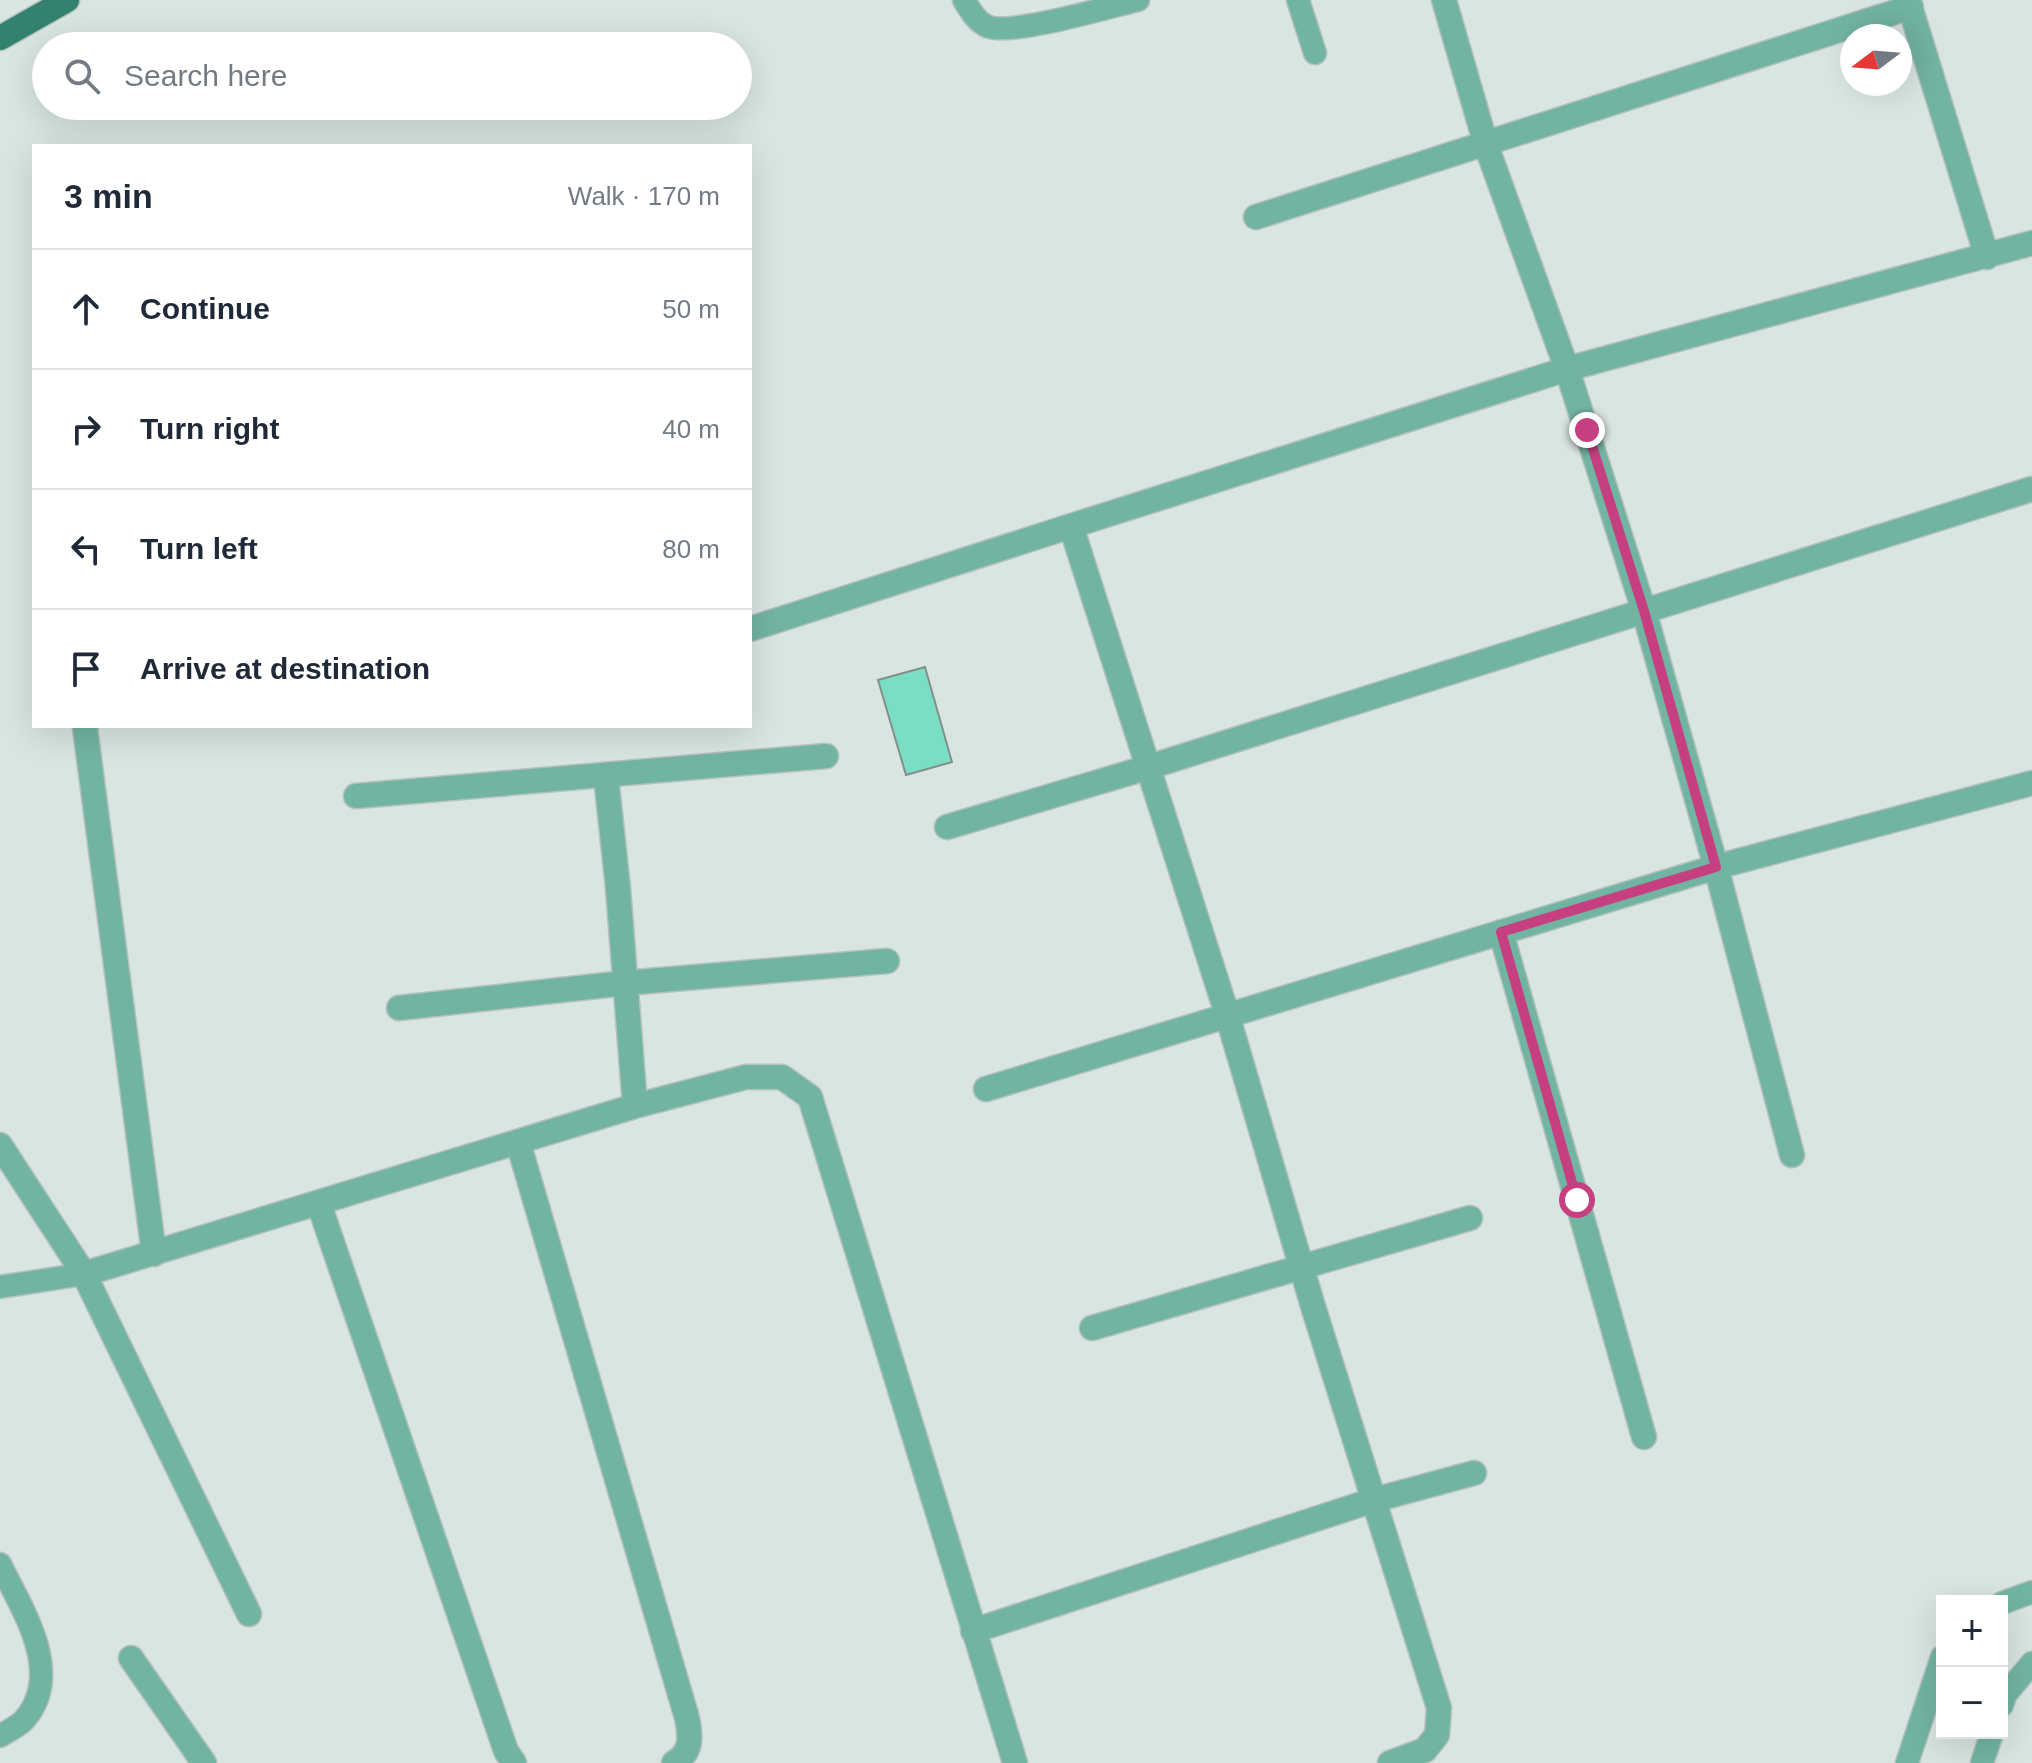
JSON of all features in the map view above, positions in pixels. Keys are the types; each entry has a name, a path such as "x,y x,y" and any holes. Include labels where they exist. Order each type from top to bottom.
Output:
{"main road":[{"path":"0,38 67,0"}],"street":[{"path":"1444,0 1486,145 1567,369 1644,611 1792,1155"},
{"path":"1256,217 1486,145 1910,4 1987,257"},
{"path":"752,628 1567,369 2032,243"},
{"path":"947,827 1149,767 2032,489"},
{"path":"1071,526 1227,1014 1301,1268 1439,1708 1437,1735 1425,1750 1390,1763"},
{"path":"85,728 154,1254"},
{"path":"356,796 826,756"},
{"path":"606,777 635,1106"},
{"path":"986,1089 1716,867 2032,783"},
{"path":"1501,932 1644,1437"},
{"path":"399,1008 625,983 887,961"},
{"path":"84,1274 635,1106 746,1077 782,1077 810,1097 1015,1763"},
{"path":"518,1142 687,1718 691,1736 688,1750 674,1763"},
{"path":"0,1145 84,1274 249,1614"},
{"path":"319,1204 506,1751 514,1763"},
{"path":"1092,1328 1470,1218"},
{"path":"973,1631 1374,1500 1474,1473"},
{"path":"131,1658 204,1763"}],"lane":[{"path":"964,0 972,14 988,27 1011,29 1138,0"},
{"path":"1298,0 1315,53"},
{"path":"0,1287 84,1274"},
{"path":"0,1564 34,1633 41,1656 35,1703 24,1721 0,1736"},
{"path":"2008,1601 2032,1592"},
{"path":"2008,1691 2032,1663"},
{"path":"1907,1763 1939,1667"},
{"path":"1982,1763 1990,1739"}],"building":[{"path":"925,667 952,762 906,775 878,680"}],"route":[{"path":"1577,1200 1501,932 1716,867 1644,611 1587,430"}]}
